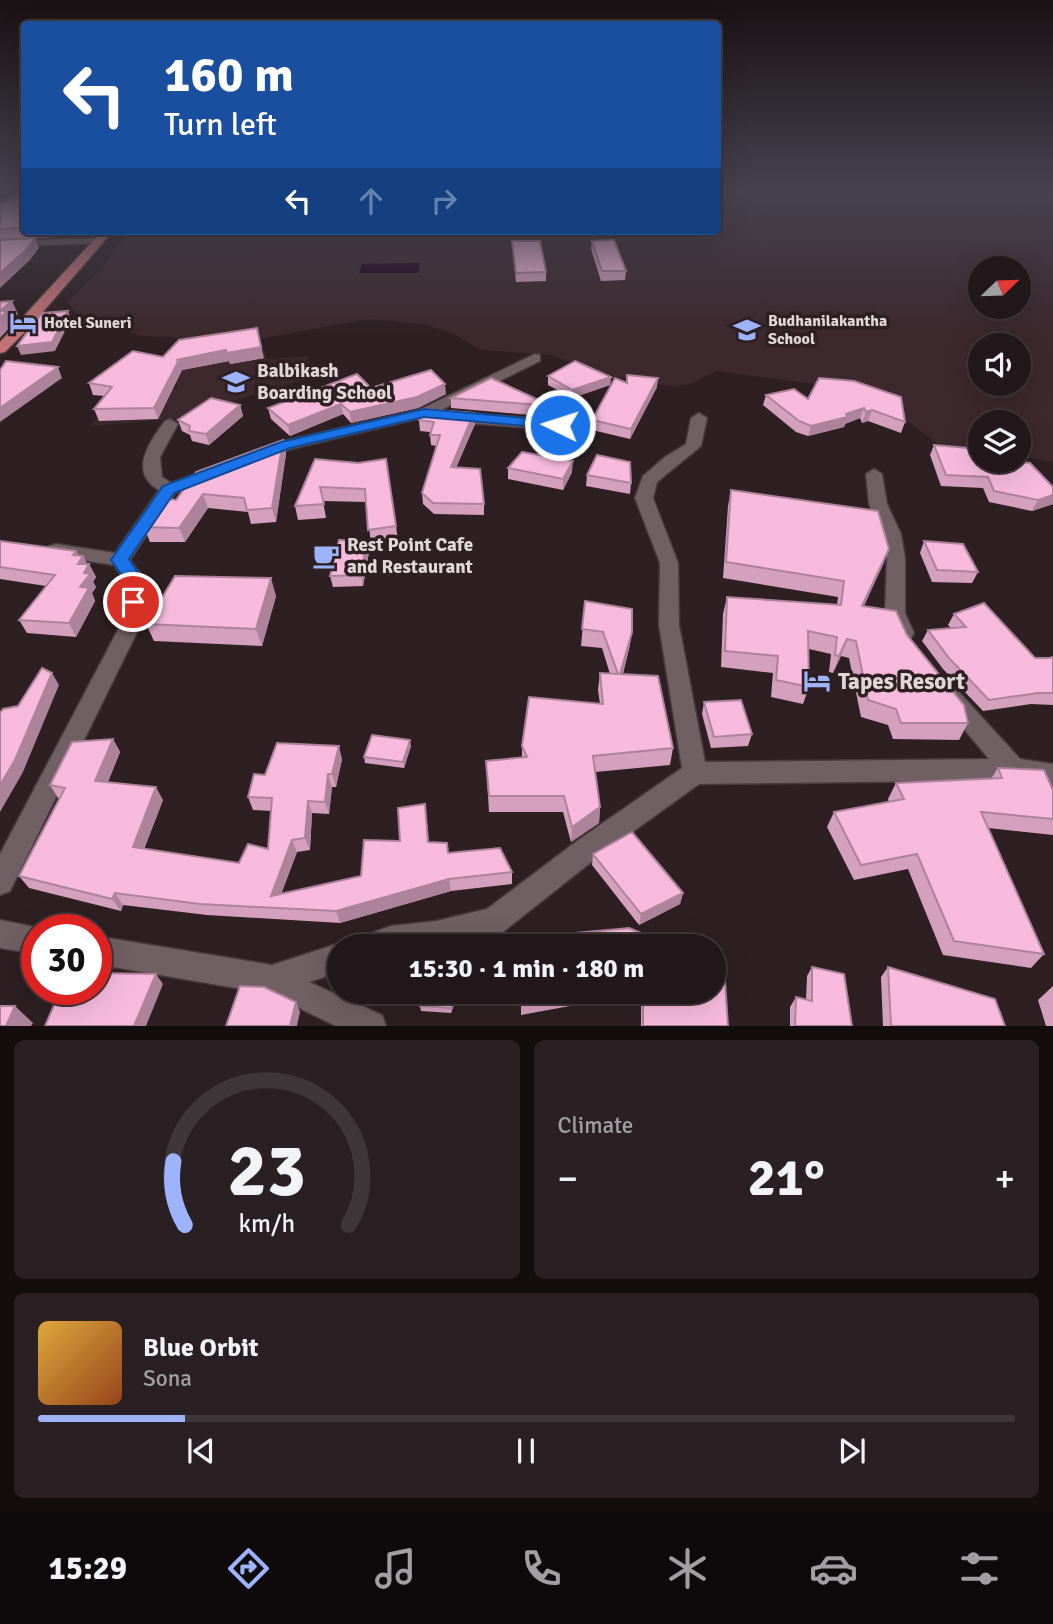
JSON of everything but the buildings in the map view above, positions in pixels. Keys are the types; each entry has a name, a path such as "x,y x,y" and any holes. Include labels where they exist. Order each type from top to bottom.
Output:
{"main road":[{"path":"0,349 25,325 99,241"}],"street":[{"path":"0,244 40,241"},
{"path":"247,460 286,445 424,413 535,358"},
{"path":"424,413 560,425 581,407"},
{"path":"695,773 669,625 669,563 644,498 649,480 693,446 699,418"},
{"path":"169,489 154,479 151,466 157,443 170,424"},
{"path":"120,560 169,489 220,470"},
{"path":"874,474 878,504 892,534 896,558 895,613 917,655"},
{"path":"0,882 131,624 135,580 120,560 29,547"},
{"path":"942,688 1013,769"},
{"path":"440,934 493,922 586,850 695,773 1013,769 1053,775"},
{"path":"0,934 21,937"},
{"path":"112,953 272,980 371,1026"},
{"path":"272,980 327,961"}],"shaded area":[{"name":"Budhanilakantha School","path":"123,241 1053,241 1053,462 1031,458 1031,410 968,410 968,449 938,444 906,420 903,408 857,390 717,371 693,383 676,387 605,374 550,355 481,350 454,334 423,324 367,319 260,339 267,359 307,356 314,377 219,405 185,421 173,419 90,426 119,393 178,388 169,361 190,345 172,337 139,336 115,325 87,326 67,302 105,266"},
{"path":"420,263 418,273 359,273 362,264"}],"place":[{"name":"Hotel Suneri","path":"23,323"},
{"name":"Budhanilakantha School","path":"747,330"},
{"name":"Balbikash Boarding School","path":"236,382"},
{"name":"Rest Point Cafe and Restaurant","path":"326,556"},
{"name":"Tapes Resort","path":"817,681"}],"route":[{"path":"133,602 135,580 120,560 169,489 286,445 424,413 560,425"}]}
